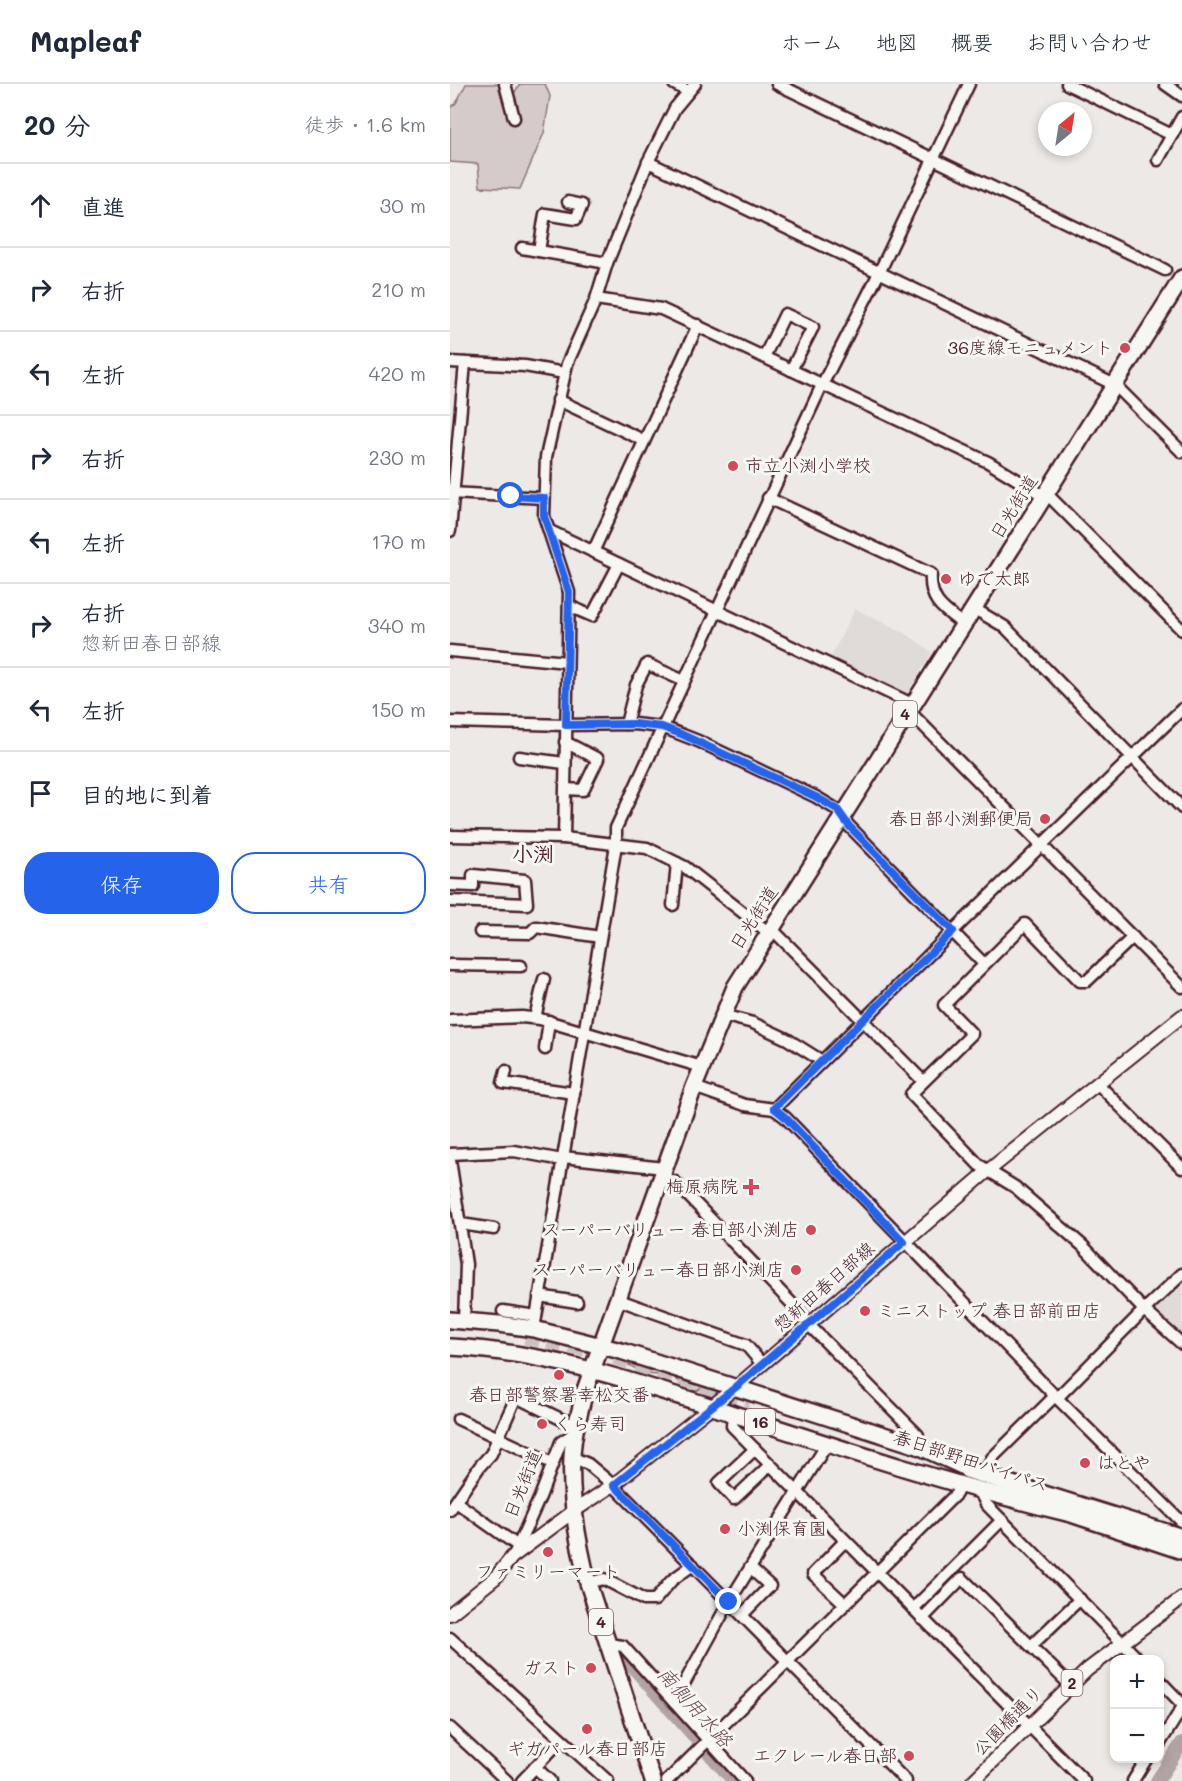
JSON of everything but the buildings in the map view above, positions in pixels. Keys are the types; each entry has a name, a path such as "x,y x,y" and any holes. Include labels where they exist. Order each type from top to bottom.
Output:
{"highway":[{"name":"日光街道","path":"576,1429 585,1390 663,1172 722,1015 735,987 1182,278"},
{"name":"16","path":"457,1321 530,1337 593,1369 712,1405 743,1408 827,1444 960,1485 980,1480"},
{"name":"16","path":"450,1330 602,1346 918,1446 980,1480 1067,1512"},
{"name":"16","path":"450,1339 530,1337"},
{"name":"16","path":"450,1347 480,1349 530,1337"},
{"name":"春日部野田バイパス","path":"743,1408 980,1480 1182,1537"},
{"name":"春日部野田バイパス","path":"743,1408 1182,1551"},
{"name":"4","path":"576,1429 573,1458 574,1511 580,1551 588,1583 653,1781"}],"main road":[{"name":"惣新田春日部線","path":"512,1557 574,1511 614,1485 736,1387 989,1170 1182,1016"},
{"name":"日光街道","path":"450,1613 495,1578 512,1557"},
{"name":"公園橋通り","path":"973,1781 1070,1685 1182,1598"}],"street":[{"path":"505,84 514,118"},
{"path":"564,838 569,592 544,516 546,457 564,373 596,299 607,263 648,162 675,108 692,87 674,84"},
{"path":"777,84 1165,270"},
{"path":"530,1337 539,1296 616,845 616,828 768,498 969,84"},
{"path":"1066,84 1172,135"},
{"path":"1165,84 1182,96"},
{"path":"1158,160 1182,117"},
{"path":"648,162 1115,385 1182,452"},
{"path":"539,251 545,214 576,219 582,205 568,202"},
{"path":"522,248 607,263"},
{"path":"596,299 661,309 988,462 1051,498 1182,630"},
{"path":"764,357 785,314 813,327 791,370"},
{"path":"593,552 698,325"},
{"path":"450,362 525,366 564,373"},
{"path":"450,531 465,363"},
{"path":"558,400 643,440"},
{"path":"452,493 544,498"},
{"path":"768,498 931,574 930,584 937,604 963,624"},
{"path":"550,531 910,707 1182,987"},
{"path":"569,606 592,616 619,564"},
{"path":"973,608 1005,627 1182,808"},
{"path":"450,651 567,662"},
{"path":"626,724 636,685 647,664 684,681"},
{"path":"774,1108 1182,708"},
{"path":"450,722 626,724 662,727 698,741 837,809 849,826 984,964"},
{"path":"565,742 598,759 583,790 566,789"},
{"path":"519,757 564,763"},
{"path":"450,836 564,838 647,848 685,867 770,930 864,1020 923,1081"},
{"path":"673,905 677,863"},
{"path":"450,885 473,886 473,875 525,880 527,904 450,901"},
{"path":"1133,937 1087,981 1080,981 1025,924 944,1005 972,1034 910,1094 979,1165 1015,1187 1083,1245 1144,1310 1182,1344"},
{"path":"480,932 530,933 536,927 600,937"},
{"path":"450,965 520,966"},
{"path":"536,1018 544,979"},
{"path":"722,1015 753,1023 787,1039 822,1061"},
{"path":"450,1020 536,1018 702,1067"},
{"path":"545,1049 549,1021"},
{"path":"506,1071 503,1083 574,1093"},
{"path":"1097,1083 1182,1168"},
{"path":"694,1087 745,1105 774,1108 785,1117 904,1242 1182,1522"},
{"path":"450,1154 514,1151 663,1172 918,1435 918,1446"},
{"path":"450,1160 466,1264 457,1321"},
{"path":"461,1224 494,1228"},
{"path":"1135,1655 986,1504 980,1480 992,1458 1182,1274"},
{"path":"539,1296 577,1302"},
{"path":"619,1300 747,1345 762,1364"},
{"path":"503,1311 530,1337"},
{"path":"518,1546 453,1506 480,1466 491,1454 516,1397 569,1423 576,1429"},
{"path":"743,1408 732,1426 1083,1781"},
{"path":"458,1419 498,1440 552,1463"},
{"name":"日光街道","path":"512,1557 564,1438 576,1429"},
{"path":"674,1702 729,1602 827,1444"},
{"path":"755,1449 719,1483 734,1499 770,1464"},
{"path":"573,1458 588,1464 614,1485 906,1781"},
{"path":"667,1781 956,1494 960,1485"},
{"path":"913,1610 1002,1520"},
{"path":"844,1605 813,1574 845,1541"},
{"path":"588,1583 604,1579 644,1600 655,1600 672,1580 693,1565"},
{"path":"742,1615 770,1586 750,1568"},
{"path":"922,1619 962,1578 1070,1685"},
{"path":"1031,1646 1080,1599"},
{"path":"450,1638 608,1781"},
{"path":"608,1644 623,1646 674,1702 705,1744 745,1781"},
{"path":"1164,1686 1182,1706 1164,1736"},
{"path":"450,1728 507,1781"},
{"path":"522,1781 561,1740"},
{"path":"1133,1781 1144,1763"},
{"path":"535,1767 550,1781"}],"shaded area":[{"path":"466,84 500,84 502,91 515,92 520,84 545,84 550,96 544,133 520,189 480,187 478,164 450,162 450,108 456,103"},
{"path":"855,609 908,635 932,652 905,697 829,661"},
{"path":"1182,1283 1182,1335 1156,1312 1157,1308"},
{"path":"622,1355 708,1384 697,1391 690,1390 672,1376 645,1374 620,1360"}],"waterway":[{"name":"南側用水路","path":"626,1659 734,1781"},
{"path":"1157,1781 1182,1743"}],"tunnel":[{"path":"525,1337 598,1352 750,1402"}],"place":[{"name":"36度線モニュメント","path":"1125,348"},
{"name":"市立小渕小学校","path":"733,466"},
{"name":"ゆで太郎","path":"946,579"},
{"name":"春日部小渕郵便局","path":"1045,819"},
{"name":"梅原病院","path":"751,1187"},
{"name":"スーパーバリュー 春日部小渕店","path":"811,1230"},
{"name":"スーパーバリュー春日部小渕店","path":"796,1270"},
{"name":"ミニストップ 春日部前田店","path":"865,1311"},
{"name":"春日部警察署幸松交番","path":"559,1375"},
{"name":"くら寿司","path":"542,1424"},
{"name":"はとや","path":"1085,1463"},
{"name":"小渕保育園","path":"725,1529"},
{"name":"ファミリーマート","path":"548,1552"},
{"name":"ガスト","path":"591,1668"},
{"name":"ギガパール春日部店","path":"587,1729"},
{"name":"エクレール春日部","path":"909,1756"}],"district":[{"name":"小渕","path":"533,854"}],"route":[{"path":"511,496 544,498 544,516 566,579 569,592 566,725 634,724 662,727 698,741 816,797 837,809 849,826 953,931 774,1108 904,1242 736,1387 614,1485 729,1602"}]}
